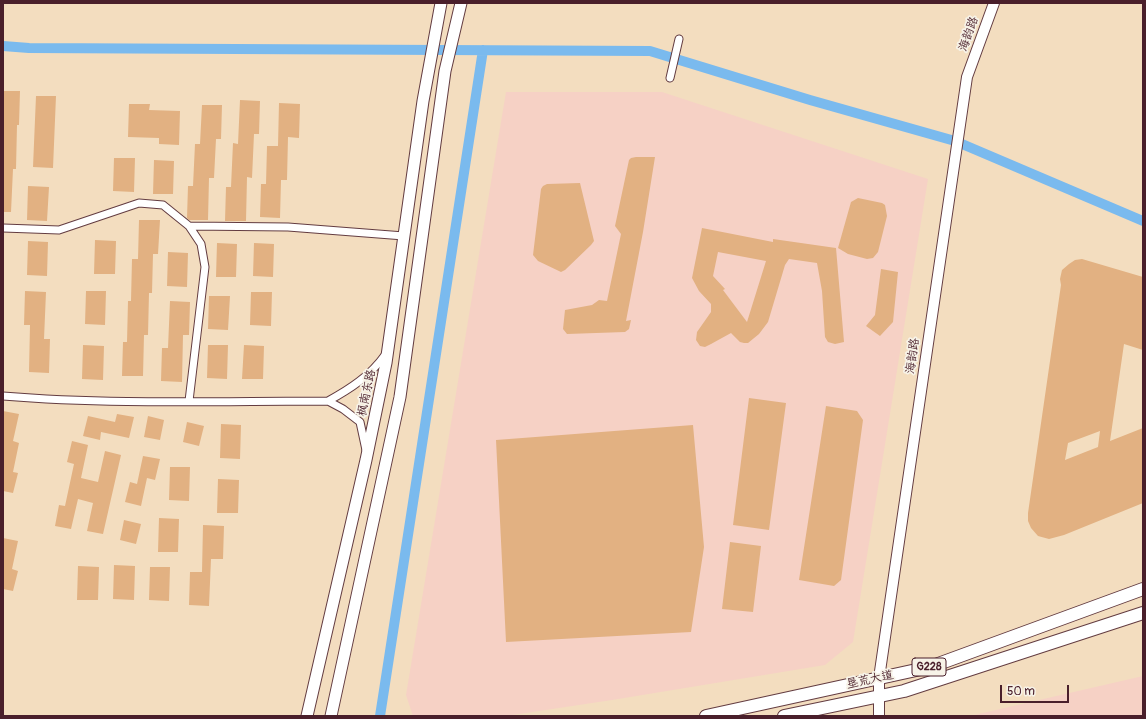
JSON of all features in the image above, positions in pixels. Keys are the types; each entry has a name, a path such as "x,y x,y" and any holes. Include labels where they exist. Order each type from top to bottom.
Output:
{"highway":[{"name":"垦荒大道","path":"706,716 930,667 1143,589"},
{"name":"垦荒大道","path":"784,716 904,691 1143,612"}],"main road":[{"name":"枫南东路","path":"307,716 367,453 388,352 423,102 441,3"},
{"path":"331,716 400,397 445,71 461,3"},
{"name":"海韵路","path":"879,716 878,678 967,77 994,3"}],"street":[{"path":"670,78 679,39"},
{"path":"3,228 59,230 139,203 163,205 189,226 201,244 205,267 189,401"},
{"path":"189,226 288,227 404,236"},
{"path":"3,396 43,400 328,401 345,392 368,376 388,352"},
{"path":"328,401 343,409 360,422 367,453"}],"shaded area":[{"path":"506,92 662,92 928,179 853,642 825,665 506,716 413,716 406,695"},
{"path":"1143,676 1143,716 970,716"}],"building":[{"path":"3,91 20,91 19,125 17,125 16,169 13,169 11,212 3,212"},
{"path":"36,96 56,96 53,168 33,167"},
{"path":"240,100 260,101 259,134 254,134 252,178 247,177 246,221 225,221 226,187 231,187 233,143 238,144"},
{"path":"279,103 300,104 299,138 288,137 287,180 281,180 280,218 260,217 261,184 266,184 267,146 278,146"},
{"path":"129,104 150,104 149,110 180,111 179,145 159,144 159,138 128,137"},
{"path":"202,105 222,105 221,139 216,139 214,178 209,178 208,220 189,220 187,218 188,186 193,186 195,144 200,144"},
{"path":"636,157 655,157 643,232 626,321 631,320 629,329 625,332 567,334 563,329 565,310 592,305 599,300 607,301 621,234 615,226 629,160"},
{"path":"114,158 135,158 134,192 113,191"},
{"path":"154,160 174,161 173,194 153,194"},
{"path":"580,183 594,241 565,270 561,272 538,261 533,255 541,189 547,184"},
{"path":"28,186 49,187 47,221 27,220"},
{"path":"858,198 885,205 887,216 878,252 873,258 867,259 848,254 838,248 851,202"},
{"path":"139,220 160,220 158,254 153,254 152,293 149,293 148,335 144,335 143,376 122,376 123,342 127,342 128,301 131,301 132,259 138,259"},
{"path":"702,228 773,242 773,239 836,248 844,342 835,344 828,342 825,337 822,291 817,263 789,259 785,265 768,322 759,334 748,343 740,342 731,333 705,347 700,346 696,340 697,332 711,312 711,304 699,291 692,278","holes":["718,252 766,261 747,322 723,290 725,289 713,276"]},
{"path":"95,240 116,241 115,274 94,274"},
{"path":"28,241 48,242 47,276 27,275"},
{"path":"217,243 237,244 236,277 216,277"},
{"path":"254,243 274,244 273,277 253,276"},
{"path":"168,252 188,253 187,287 167,286"},
{"path":"1082,259 1143,277 1143,350 1124,344 1110,441 1143,428 1143,503 1064,535 1049,539 1038,536 1031,528 1028,521 1028,513 1061,285 1060,279 1062,270 1075,260","holes":["1100,431 1098,447 1065,460 1068,443"]},
{"path":"881,269 898,272 893,322 880,336 866,326 875,315"},
{"path":"25,291 46,292 44,339 50,339 49,373 29,372 30,325 24,325"},
{"path":"86,291 106,291 105,325 85,324"},
{"path":"251,292 272,292 271,326 250,325"},
{"path":"209,296 230,296 228,330 208,329"},
{"path":"170,301 190,302 189,335 183,335 182,382 161,381 162,348 168,348"},
{"path":"83,345 104,346 103,380 82,379"},
{"path":"208,345 228,345 227,379 207,378"},
{"path":"244,345 264,346 263,379 242,379"},
{"path":"749,398 786,403 769,530 733,525"},
{"path":"826,406 857,411 863,420 841,580 834,586 799,580"},
{"path":"3,411 19,414 13,441 19,443 13,472 18,473 13,493 3,491"},
{"path":"117,414 134,417 129,438 101,432 100,440 83,436 88,416 115,422"},
{"path":"148,416 164,420 160,440 144,437"},
{"path":"187,422 204,426 199,446 183,442"},
{"path":"221,424 241,425 240,459 220,458"},
{"path":"693,425 704,547 691,632 506,642 496,440"},
{"path":"72,441 88,445 81,478 98,482 105,451 121,455 103,534 87,531 93,503 78,499 71,529 55,526 59,505 65,506 74,464 67,462"},
{"path":"143,456 160,459 155,480 147,478 141,506 125,502 130,482 137,484"},
{"path":"170,467 190,467 189,501 169,500"},
{"path":"218,479 239,480 238,513 217,513"},
{"path":"159,518 179,519 178,552 158,552"},
{"path":"124,520 141,524 136,544 120,540"},
{"path":"203,525 224,526 223,559 211,559 209,606 189,605 190,572 202,572"},
{"path":"3,538 18,541 12,569 18,571 13,591 3,589"},
{"path":"730,542 761,546 753,612 722,609"},
{"path":"114,565 135,566 134,600 113,599"},
{"path":"78,566 99,567 98,600 77,600"},
{"path":"150,567 170,567 169,601 149,600"}],"waterway":[{"path":"3,46 29,48 650,51 810,100 955,141 1143,221"},
{"path":"380,716 483,50"}]}
